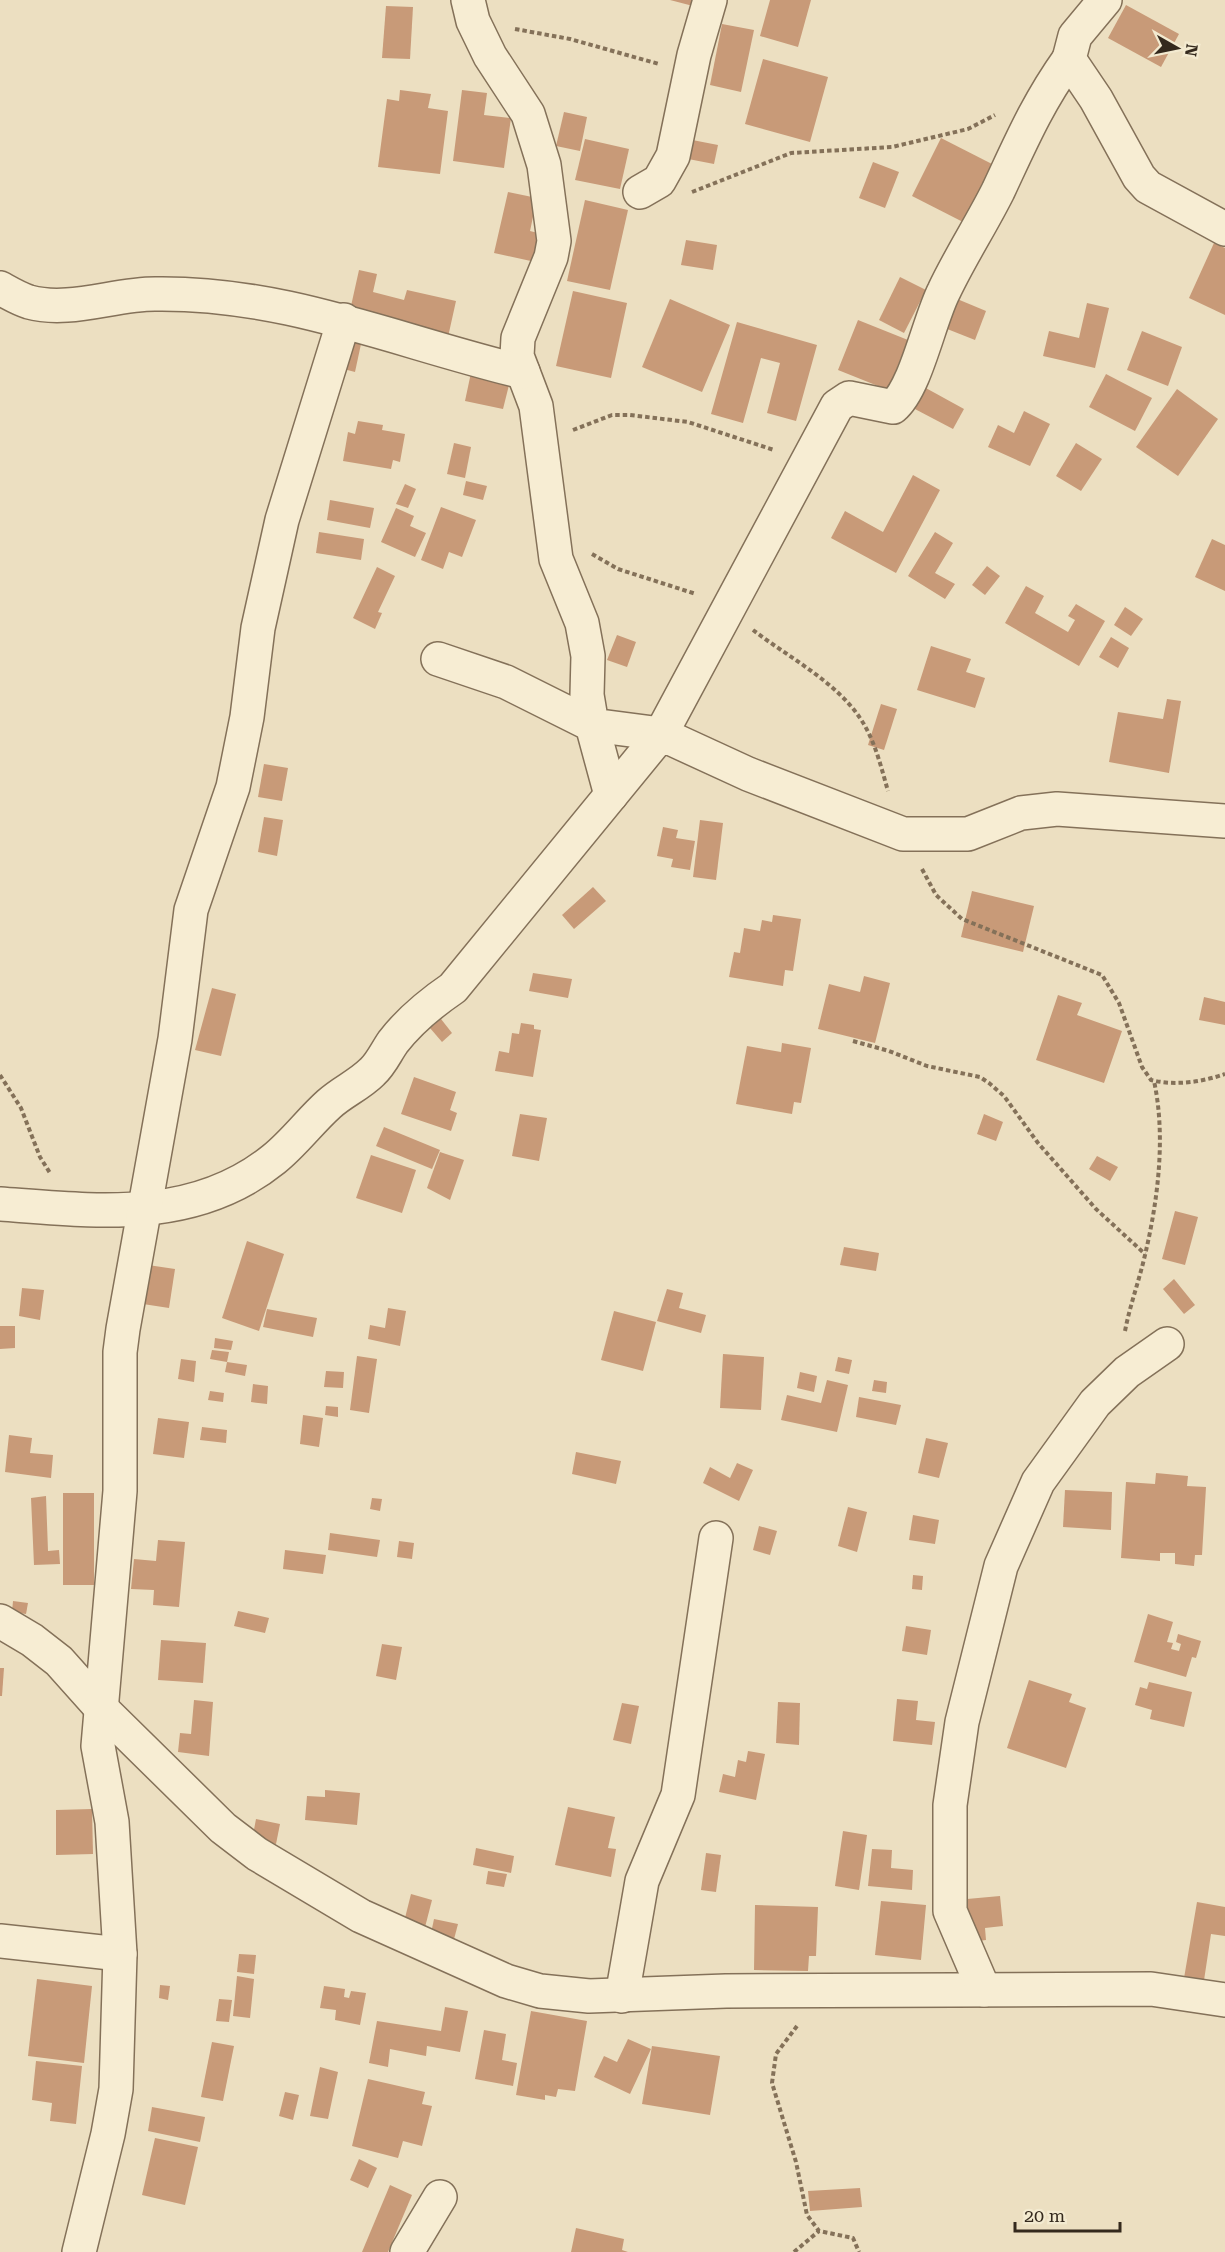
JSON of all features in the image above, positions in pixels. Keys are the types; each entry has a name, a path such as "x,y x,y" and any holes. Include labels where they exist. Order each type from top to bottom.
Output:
{"street":[{"path":"640,192 659,181 673,156 690,72 710,0"},
{"path":"0,1204 72,1210 146,1209 193,1203 233,1184 274,1160 329,1104 361,1083 374,1070 408,1025 428,1005 453,987 661,734 843,400 849,398 893,407 900,402 944,292 998,191 1032,115 1069,59 1075,36 1105,0"},
{"path":"470,11 490,56 528,114 544,165 554,241 551,257 518,338 517,356 533,394 542,443 556,559 582,623 588,656 587,695 592,725 611,795"},
{"path":"1069,59 1096,99 1139,177 1148,187 1225,229"},
{"path":"0,288 15,307 154,293 217,297 284,305 344,320 469,359 522,372"},
{"path":"78,2252 108,2134 116,2089 120,1954 112,1822 98,1746 120,1491 120,1352 176,1039 191,910 233,787 248,717 258,628 282,520 344,320"},
{"path":"438,658 506,682 592,725 661,734 747,774 903,834 968,834 1021,813 1057,809 1225,822"},
{"path":"984,1990 950,1911 950,1805 962,1722 1001,1566 1038,1482 1095,1403 1114,1384 1167,1344"},
{"path":"622,1996 642,1881 678,1795 716,1538"},
{"path":"0,1621 32,1640 59,1661 100,1708 223,1828 257,1854 361,1916 506,1982 540,1991 589,1996 816,1991 1151,1989 1225,2000"},
{"path":"0,1941 120,1954"},
{"path":"407,2252 440,2197"}],"path":[{"path":"470,11 690,72"},
{"path":"640,192 677,199 723,178 791,153 892,147 968,129 985,122 1000,111"},
{"path":"542,443 612,415 630,415 688,422 808,461"},
{"path":"551,526 618,569 711,600 831,688 860,718 878,754 903,834 936,895 962,919 1102,975 1119,1003 1148,1078 1154,1081 1207,1080 1225,1074"},
{"path":"853,1041 889,1051 927,1066 980,1077 989,1083 1004,1096 1038,1143 1096,1209 1145,1254"},
{"path":"0,1075 21,1108 40,1157 72,1210"},
{"path":"1114,1384 1126,1324 1145,1254 1160,1151 1159,1104 1154,1081"},
{"path":"816,1991 805,2015 776,2054 772,2083 795,2162 807,2215 819,2231 849,2236 856,2242 859,2252"},
{"path":"794,2252 819,2231"}],"building":[{"path":"670,0 694,0 693,6"},
{"path":"770,0 811,0 798,47 760,36"},
{"path":"1126,5 1179,34 1161,67 1108,38"},
{"path":"386,6 413,7 410,59 382,58"},
{"path":"722,24 754,30 741,92 710,85"},
{"path":"763,59 828,77 810,142 745,124"},
{"path":"400,90 431,94 428,108 448,111 440,174 378,167 387,99 399,101"},
{"path":"462,90 487,93 484,115 511,118 504,168 453,161"},
{"path":"564,112 587,117 580,151 556,146"},
{"path":"682,138 718,145 714,164 678,157"},
{"path":"941,138 992,164 963,222 912,196"},
{"path":"585,139 629,149 620,189 575,180"},
{"path":"873,162 899,172 885,208 859,198"},
{"path":"508,192 537,198 530,231 546,235 540,263 494,253"},
{"path":"585,200 628,210 610,290 567,281"},
{"path":"686,240 717,245 713,270 681,265"},
{"path":"1214,243 1225,248 1225,315 1189,298"},
{"path":"359,270 377,274 373,292 404,300 407,290 456,301 448,337 349,315"},
{"path":"900,277 926,290 904,333 879,320"},
{"path":"573,291 627,303 611,378 556,366"},
{"path":"938,291 986,311 975,340 927,321"},
{"path":"670,299 730,325 702,392 642,367"},
{"path":"1087,303 1109,308 1095,368 1043,356 1049,331 1079,338"},
{"path":"858,320 908,340 888,390 838,370"},
{"path":"737,322 817,345 796,421 767,413 780,363 761,358 743,423 711,414"},
{"path":"345,325 364,330 355,372 336,367"},
{"path":"1142,331 1182,347 1168,386 1127,370"},
{"path":"472,368 511,377 503,409 465,401"},
{"path":"1106,374 1152,398 1135,431 1089,407"},
{"path":"924,387 964,409 953,429 913,408"},
{"path":"1177,389 1218,419 1178,476 1136,447"},
{"path":"1024,411 1050,424 1030,466 988,447 998,425 1014,433"},
{"path":"358,421 383,425 382,430 405,434 400,462 393,460 391,469 343,461 348,432 355,434"},
{"path":"454,443 471,447 465,478 447,474"},
{"path":"1076,443 1102,459 1081,491 1056,476"},
{"path":"913,475 940,490 896,573 831,538 845,511 883,532"},
{"path":"466,481 487,486 483,500 463,495"},
{"path":"405,484 416,489 408,508 396,504"},
{"path":"330,500 374,508 370,528 327,520"},
{"path":"441,507 476,520 462,557 449,552 443,569 421,560"},
{"path":"396,508 414,516 410,526 426,533 415,557 381,542"},
{"path":"319,532 364,539 361,560 316,553"},
{"path":"935,532 953,543 935,573 955,584 945,599 908,576"},
{"path":"1212,539 1225,545 1225,591 1195,577"},
{"path":"987,566 1000,576 985,595 972,585"},
{"path":"377,567 395,576 378,612 382,613 375,629 353,618"},
{"path":"1026,586 1044,596 1035,613 1068,632 1075,620 1068,616 1076,604 1105,621 1079,666 1005,623"},
{"path":"1125,607 1143,619 1131,636 1114,625"},
{"path":"617,635 636,642 627,667 607,660"},
{"path":"1111,637 1129,648 1118,668 1099,657"},
{"path":"931,646 971,659 966,672 985,678 975,708 917,690"},
{"path":"1167,699 1181,701 1169,773 1109,762 1118,712 1163,719"},
{"path":"881,704 897,709 884,750 868,745"},
{"path":"264,764 288,768 282,801 258,797"},
{"path":"264,817 283,820 277,856 258,852"},
{"path":"700,820 723,823 716,880 693,877"},
{"path":"663,827 678,830 676,838 695,841 690,870 671,867 673,859 657,856"},
{"path":"593,887 606,901 574,929 562,915"},
{"path":"972,891 1034,906 1023,952 961,937"},
{"path":"773,915 801,919 793,971 785,970 783,986 729,977 734,952 740,953 744,928 760,931 762,920 772,922"},
{"path":"533,973 572,979 568,998 529,991"},
{"path":"864,976 890,983 875,1043 818,1029 829,984 860,992"},
{"path":"212,988 236,994 221,1056 195,1050"},
{"path":"1058,995 1082,1003 1077,1015 1122,1031 1104,1083 1036,1060"},
{"path":"1204,997 1225,1002 1225,1025 1199,1020"},
{"path":"441,1019 452,1033 442,1042 430,1028"},
{"path":"521,1023 534,1025 534,1029 541,1030 533,1077 495,1071 499,1051 509,1053 512,1033 519,1034"},
{"path":"782,1043 811,1048 801,1103 794,1102 792,1114 736,1104 747,1046 781,1052"},
{"path":"414,1077 456,1092 450,1110 457,1113 451,1131 401,1114"},
{"path":"520,1114 547,1118 539,1161 512,1156"},
{"path":"984,1114 1003,1122 996,1141 977,1134"},
{"path":"384,1127 440,1150 432,1169 376,1146"},
{"path":"440,1152 464,1160 450,1200 427,1188"},
{"path":"371,1155 416,1170 402,1213 356,1198"},
{"path":"1097,1156 1118,1167 1110,1181 1089,1169"},
{"path":"1175,1211 1198,1217 1185,1265 1162,1259"},
{"path":"247,1241 284,1254 259,1331 222,1318"},
{"path":"844,1247 879,1253 876,1271 840,1265"},
{"path":"148,1265 175,1269 169,1308 143,1304"},
{"path":"1174,1279 1195,1305 1184,1314 1163,1289"},
{"path":"22,1288 44,1290 40,1320 19,1316"},
{"path":"667,1289 683,1293 679,1308 706,1315 701,1333 657,1321"},
{"path":"388,1308 406,1311 400,1346 368,1339 370,1325 385,1328"},
{"path":"267,1309 317,1318 313,1337 263,1327"},
{"path":"614,1311 656,1322 643,1371 601,1360"},
{"path":"0,1326 15,1326 15,1348 0,1349"},
{"path":"215,1338 233,1341 231,1350 214,1348"},
{"path":"212,1350 229,1352 227,1362 210,1359"},
{"path":"723,1354 764,1357 761,1410 720,1408"},
{"path":"357,1356 377,1359 369,1413 350,1410"},
{"path":"838,1357 852,1360 849,1374 835,1371"},
{"path":"181,1359 196,1361 194,1382 178,1379"},
{"path":"227,1362 247,1365 245,1376 225,1372"},
{"path":"326,1371 344,1372 343,1388 324,1387"},
{"path":"800,1372 817,1376 814,1392 797,1388"},
{"path":"827,1380 848,1385 837,1432 781,1420 787,1395 821,1403"},
{"path":"874,1380 887,1382 886,1393 872,1391"},
{"path":"253,1384 268,1386 267,1404 251,1402"},
{"path":"210,1391 224,1393 223,1402 208,1400"},
{"path":"859,1397 901,1405 896,1425 856,1417"},
{"path":"326,1406 338,1407 338,1417 325,1415"},
{"path":"303,1415 323,1418 319,1447 300,1444"},
{"path":"158,1418 189,1422 184,1458 153,1454"},
{"path":"202,1427 227,1430 226,1443 200,1440"},
{"path":"9,1435 32,1438 30,1453 53,1455 51,1478 5,1472"},
{"path":"926,1438 948,1443 939,1478 918,1473"},
{"path":"576,1452 621,1461 616,1484 572,1474"},
{"path":"737,1463 753,1470 739,1501 703,1483 710,1467 730,1478"},
{"path":"1156,1473 1188,1476 1187,1486 1206,1487 1202,1555 1195,1555 1194,1566 1175,1564 1175,1553 1160,1553 1160,1561 1121,1558 1126,1482 1155,1484"},
{"path":"1065,1490 1112,1492 1111,1530 1063,1527"},
{"path":"63,1493 94,1493 94,1585 63,1585"},
{"path":"46,1496 48,1551 59,1550 60,1564 34,1565 31,1498"},
{"path":"372,1498 382,1499 380,1511 370,1509"},
{"path":"848,1507 867,1512 857,1552 838,1546"},
{"path":"913,1515 939,1520 935,1544 909,1540"},
{"path":"759,1526 777,1531 770,1555 753,1550"},
{"path":"330,1533 380,1540 377,1557 328,1550"},
{"path":"158,1540 185,1542 179,1607 153,1605 154,1590 131,1589 134,1559 156,1561"},
{"path":"399,1541 414,1543 412,1559 397,1557"},
{"path":"285,1550 326,1555 323,1574 283,1569"},
{"path":"913,1575 923,1576 922,1590 912,1589"},
{"path":"13,1601 28,1603 26,1614 12,1612"},
{"path":"238,1611 269,1618 265,1633 234,1626"},
{"path":"1148,1614 1173,1622 1167,1642 1173,1643 1171,1649 1179,1651 1181,1644 1176,1642 1178,1634 1201,1641 1196,1658 1192,1657 1186,1677 1134,1662"},
{"path":"906,1626 931,1630 927,1655 902,1651"},
{"path":"161,1640 206,1643 203,1683 158,1680"},
{"path":"382,1644 402,1647 396,1680 376,1676"},
{"path":"0,1668 4,1668 2,1696 0,1696"},
{"path":"1029,1680 1072,1694 1069,1702 1086,1708 1066,1768 1007,1748"},
{"path":"1149,1682 1192,1692 1184,1727 1150,1719 1152,1710 1135,1705 1140,1687 1147,1689"},
{"path":"897,1699 918,1701 916,1720 935,1722 932,1745 893,1741"},
{"path":"194,1700 213,1702 209,1756 178,1752 180,1733 191,1734"},
{"path":"778,1702 800,1703 799,1745 776,1743"},
{"path":"622,1703 639,1706 631,1744 613,1740"},
{"path":"748,1751 765,1754 756,1800 719,1792 723,1774 735,1777 738,1760 746,1762"},
{"path":"325,1790 360,1793 357,1825 305,1820 307,1796 325,1797"},
{"path":"568,1807 615,1817 608,1848 616,1849 611,1877 555,1865"},
{"path":"92,1809 93,1854 56,1855 56,1810"},
{"path":"256,1819 280,1824 276,1844 252,1840"},
{"path":"843,1831 867,1835 859,1890 835,1886"},
{"path":"476,1848 514,1856 511,1873 473,1865"},
{"path":"872,1849 892,1850 891,1868 913,1870 912,1890 868,1886"},
{"path":"706,1853 721,1855 716,1892 701,1890"},
{"path":"488,1871 507,1874 504,1887 486,1884"},
{"path":"411,1894 432,1900 423,1935 402,1930"},
{"path":"1000,1896 1003,1926 985,1928 986,1940 961,1943 956,1900"},
{"path":"881,1901 926,1905 921,1960 875,1955"},
{"path":"1197,1902 1225,1907 1225,1936 1211,1934 1203,1987 1183,1984"},
{"path":"755,1905 818,1907 816,1956 809,1956 808,1971 754,1970"},
{"path":"434,1919 458,1924 453,1943 430,1938"},
{"path":"239,1954 256,1955 254,1974 237,1972"},
{"path":"237,1976 254,1979 250,2018 233,2016"},
{"path":"37,1979 92,1986 84,2063 28,2056"},
{"path":"160,1985 170,1986 168,2000 159,1998"},
{"path":"324,1986 345,1989 344,1997 349,1998 351,1991 366,1993 360,2025 335,2020 336,2010 320,2008"},
{"path":"219,1999 232,2000 229,2022 216,2021"},
{"path":"445,2007 468,2011 460,2052 427,2046 426,2056 390,2049 388,2067 369,2063 377,2021 441,2031"},
{"path":"531,2011 587,2021 575,2091 558,2089 556,2097 545,2095 545,2100 516,2095"},
{"path":"484,2030 506,2034 502,2060 517,2063 513,2086 475,2079"},
{"path":"628,2039 651,2049 630,2094 594,2077 604,2056 617,2062"},
{"path":"212,2042 234,2046 223,2101 201,2097"},
{"path":"652,2046 720,2056 710,2115 642,2104"},
{"path":"36,2061 82,2066 76,2124 50,2121 52,2103 32,2100"},
{"path":"320,2067 338,2072 328,2119 310,2116"},
{"path":"368,2079 425,2092 422,2104 432,2106 422,2146 403,2141 398,2158 352,2146"},
{"path":"285,2092 299,2095 293,2120 279,2116"},
{"path":"152,2107 205,2117 200,2142 148,2131"},
{"path":"155,2138 198,2147 185,2205 142,2195"},
{"path":"359,2159 377,2168 368,2188 350,2180"},
{"path":"390,2185 412,2195 388,2252 362,2252"},
{"path":"860,2188 862,2207 810,2211 808,2191"},
{"path":"576,2228 624,2239 622,2250 628,2252 571,2252"}]}
